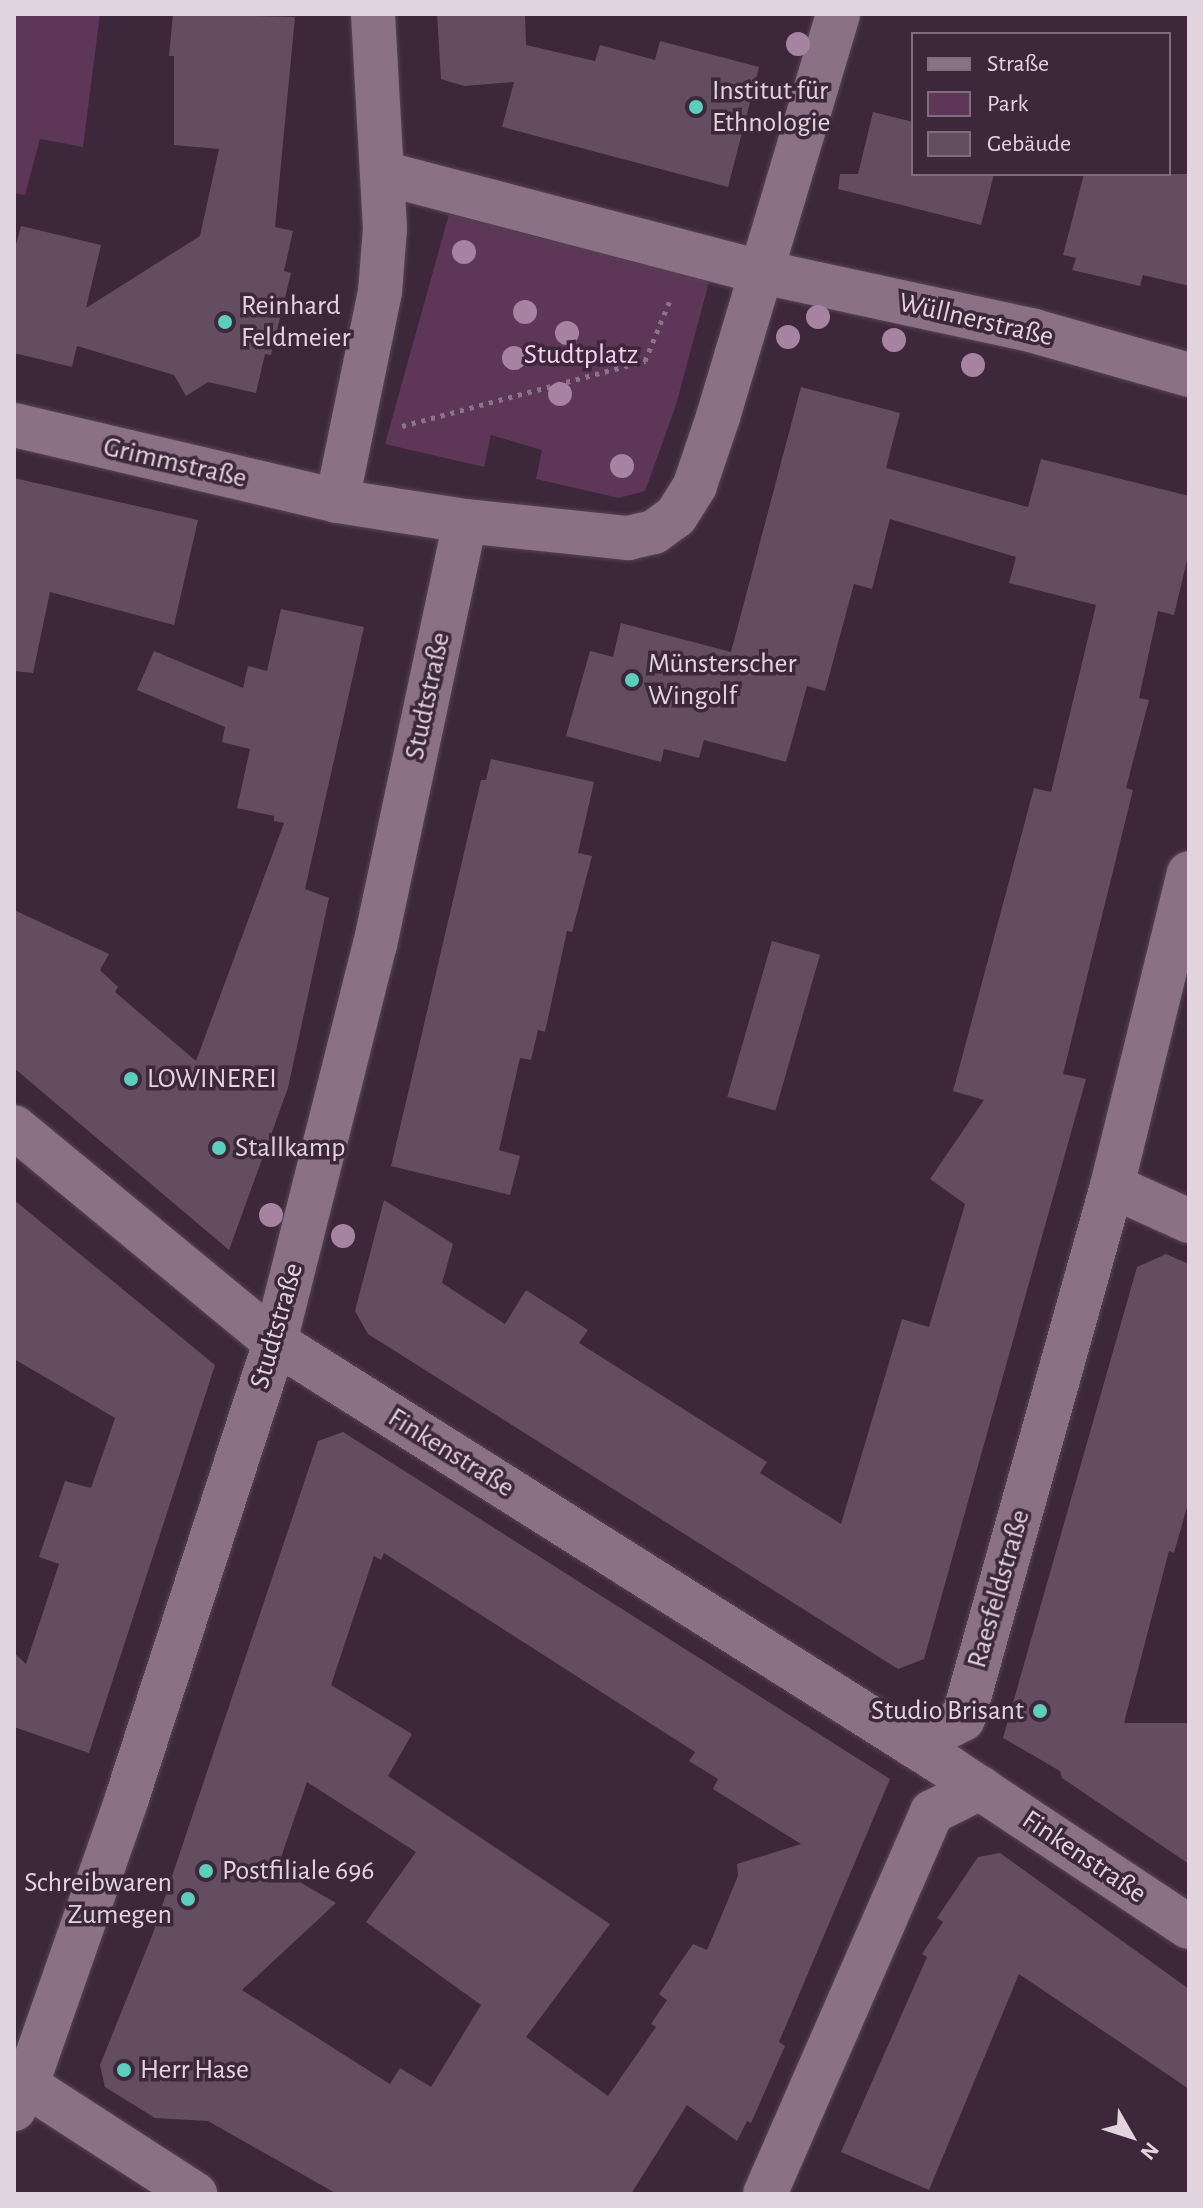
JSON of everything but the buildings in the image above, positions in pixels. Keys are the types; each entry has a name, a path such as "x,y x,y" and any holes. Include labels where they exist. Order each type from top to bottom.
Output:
{"street":[{"path":"373,14 383,173 380,292 337,501 465,521 628,538 654,532 676,516 695,485 838,14"},
{"path":"383,173 761,272"},
{"name":"Wüllnerstraße","path":"761,272 1034,331 1189,375"},
{"name":"Grimmstraße","path":"14,425 337,501"},
{"name":"Studtstraße","path":"18,2091 127,1798 275,1342 375,945 465,521"},
{"name":"Raesfeldstraße","path":"765,2194 932,1812 963,1719 1112,1186 1189,873"},
{"name":"Finkenstraße","path":"14,1127 275,1342 947,1767 1189,1927"},
{"path":"1112,1186 1189,1221"},
{"path":"18,2091 195,2194"}],"path":[{"path":"390,429 645,361"}],"green space":[{"path":"14,14 100,14 83,147 40,139 25,195 14,193"},
{"name":"Studtplatz","path":"449,214 709,282 676,405 645,491 619,498 536,479 542,450 491,435 484,467 385,444"}],"place":[{"name":"Institut für Ethnologie","path":"696,107"},
{"name":"Reinhard Feldmeier","path":"225,322"},
{"name":"Münsterscher Wingolf","path":"632,680"},
{"name":"LOWINEREI","path":"131,1079"},
{"name":"Stallkamp","path":"219,1148"},
{"name":"Studio Brisant","path":"1040,1711"},
{"name":"Postfiliale 696","path":"206,1871"},
{"name":"Schreibwaren Zumegen","path":"188,1899"},
{"name":"Herr Hase","path":"124,2070"}]}
